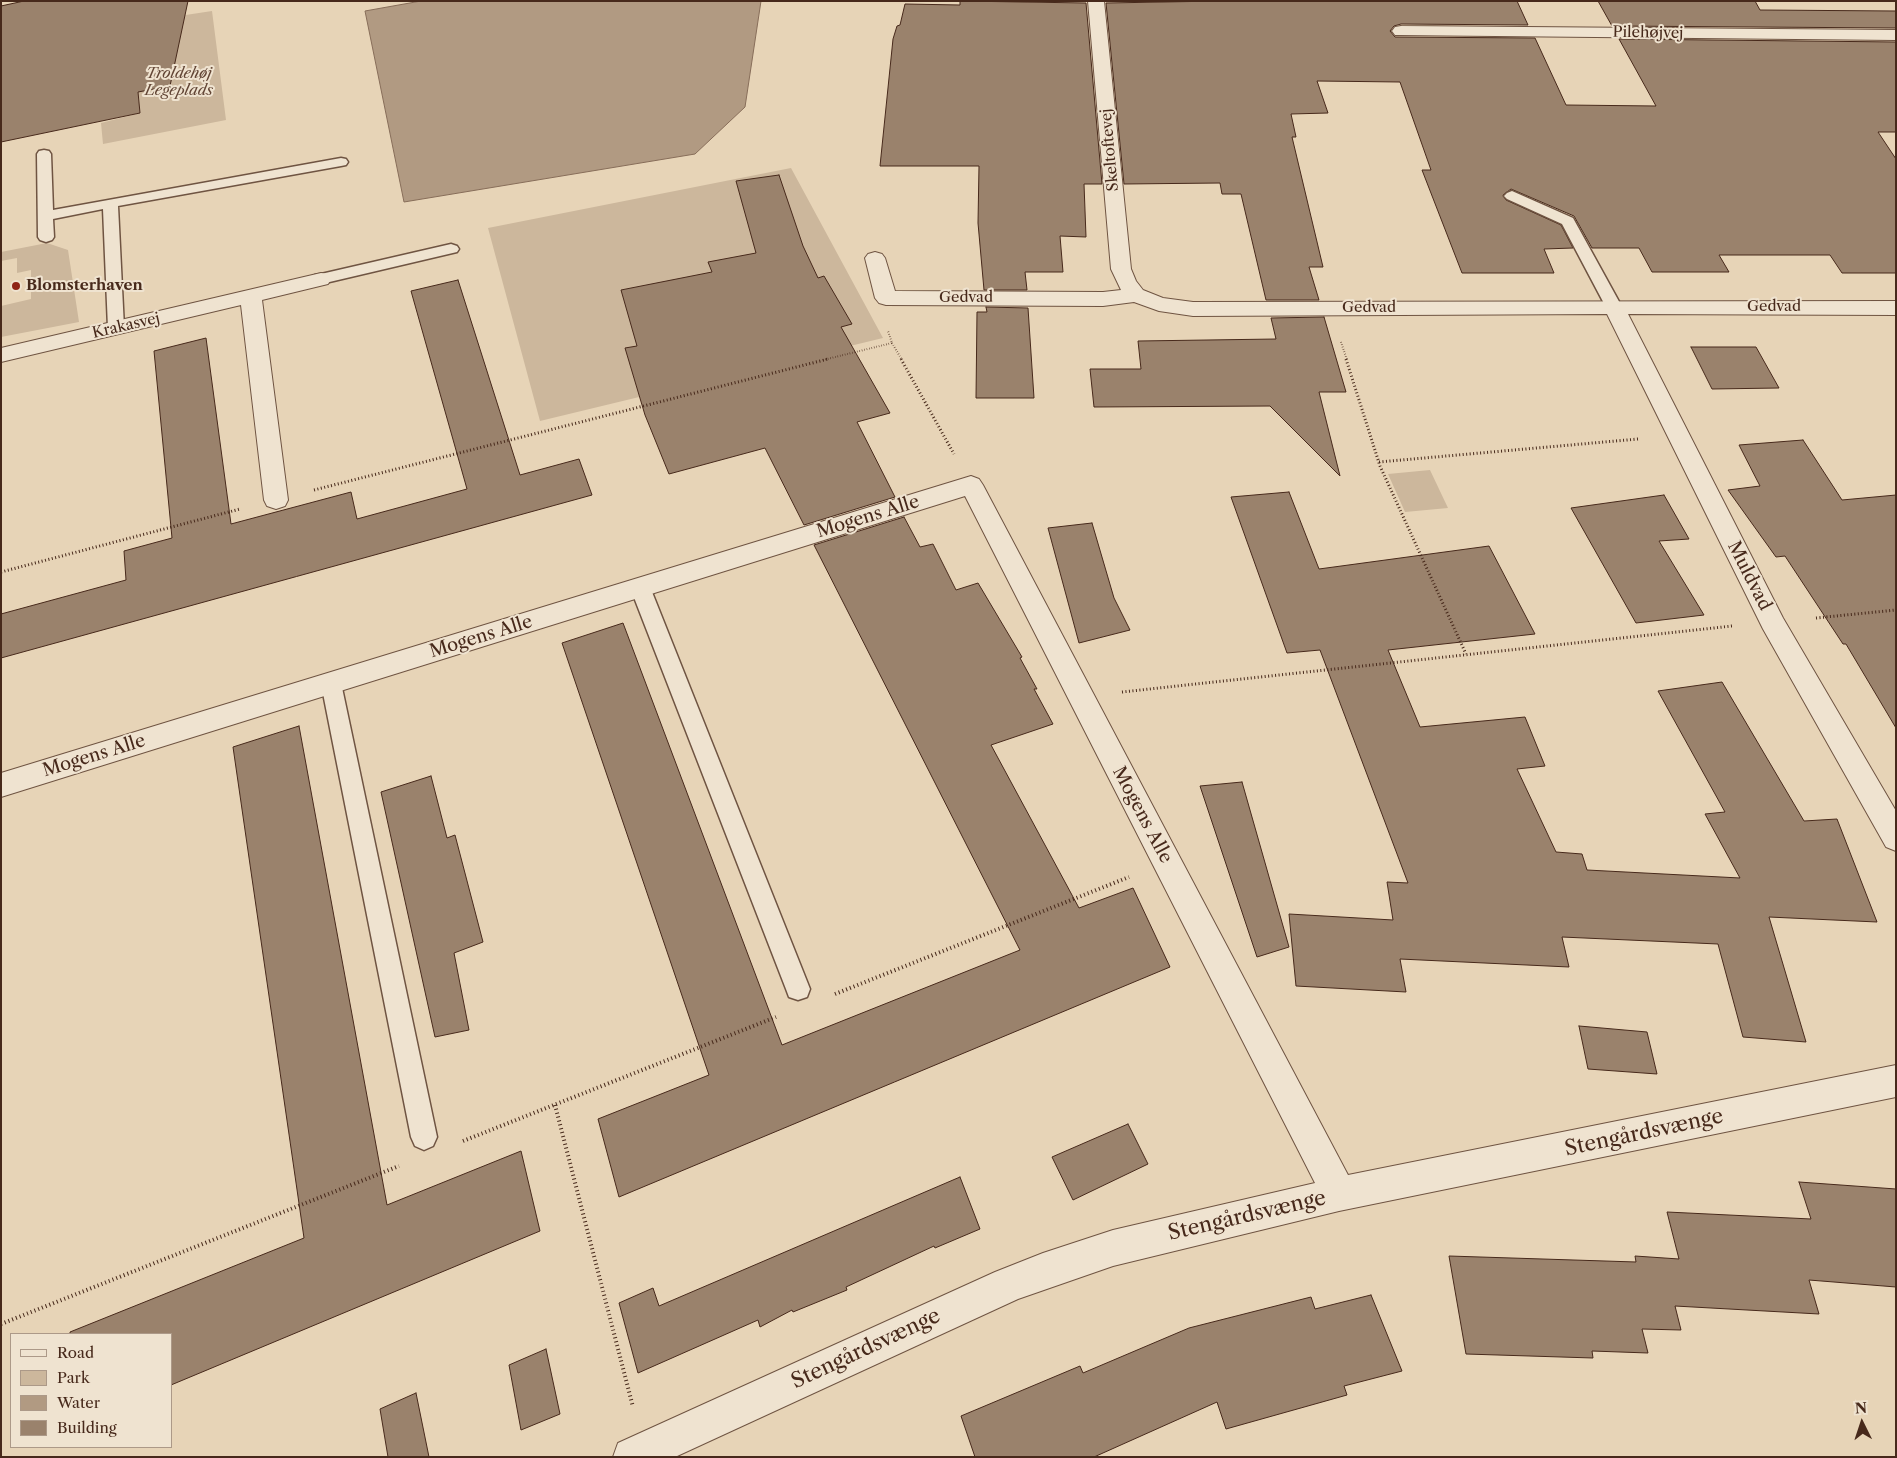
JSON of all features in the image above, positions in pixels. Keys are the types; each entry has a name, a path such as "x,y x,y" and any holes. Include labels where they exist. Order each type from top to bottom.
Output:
{"street":[{"name":"Skeltoftevej","path":"1096,1 1121,269 1126,282 1136,295"},
{"name":"Pilehøjvej","path":"1401,30 1896,35"},
{"path":"875,258 886,298"},
{"name":"Krakasvej","path":"1,355 321,279"},
{"name":"Gedvad","path":"886,298 1103,299 1136,295 1159,304 1193,309 1896,308"},
{"path":"251,297 276,500"},
{"name":"Muldvad","path":"1614,307 1772,622 1896,838"},
{"name":"Mogens Alle","path":"1,785 971,485 1339,1194"},
{"name":"Stengårdsvænge","path":"636,1455 919,1325 1043,1271 1113,1248 1339,1194 1896,1081"}],"lane":[{"path":"44,154 46,237"},
{"path":"46,216 341,162"},
{"path":"1512,196 1568,221 1614,307"},
{"path":"110,203 116,328"},
{"path":"321,279 451,249"},
{"path":"640,587 798,989"},
{"path":"331,683 424,1137"}],"path":[{"path":"886,298 882,313 892,343 971,485"},
{"path":"1331,308 1379,462 1466,654"},
{"path":"1,572 892,343"},
{"path":"1379,462 1678,435"},
{"path":"1082,700 1138,689 1896,610"},
{"path":"833,994 1166,862"},
{"path":"453,1145 777,1016"},
{"path":"555,1105 631,1392 636,1455"},
{"path":"1,1324 407,1163"}],"green space":[{"name":"Troldehøj Legeplads","path":"212,11 226,120 103,144 101,123 140,113 133,42 1,43"},
{"path":"791,168 883,338 540,421 488,228"},
{"path":"47,243 68,250 79,322 1,337 1,306 31,299 31,270 17,273 17,258 1,261 1,252"},
{"path":"1430,470 1448,508 1405,512 1388,474"}],"water":[{"path":"421,1 761,1 745,107 695,154 404,202 365,11"}],"building":[{"path":"24,1 188,1 170,86 138,92 140,113 1,142 1,6"},
{"path":"960,1 1086,3 1102,184 1084,184 1086,237 1060,236 1063,272 1025,272 1027,290 984,290 978,223 979,166 880,166 893,39 897,26 900,25 905,4 960,5"},
{"path":"1517,1 1528,25 1401,24 1394,26 1390,31 1395,37 1535,38 1566,105 1656,106 1619,39 1896,42 1896,132 1878,132 1896,159 1896,273 1842,273 1830,255 1719,255 1729,272 1652,272 1639,248 1592,248 1574,216 1511,189 1503,195 1506,200 1561,225 1573,248 1544,249 1554,273 1462,273 1422,170 1431,170 1400,82 1317,81 1328,113 1291,114 1296,137 1292,137 1323,267 1309,267 1319,300 1266,300 1241,194 1222,194 1220,183 1124,184 1106,3"},
{"path":"1598,1 1755,1 1760,10 1896,11 1896,28 1612,26"},
{"path":"779,175 803,246 818,278 824,276 852,324 841,327 890,413 857,422 895,497 804,525 765,448 669,474 645,415 625,348 637,346 621,290 712,272 708,262 756,253 736,181"},
{"path":"458,280 520,475 579,459 592,495 1,658 1,614 126,580 124,551 172,538 154,351 206,338 231,524 351,492 357,519 467,489 411,291"},
{"path":"986,307 1028,308 1034,398 976,398 977,312 987,312"},
{"path":"1324,317 1346,392 1319,392 1340,476 1270,406 1094,407 1090,369 1141,369 1138,341 1276,339 1271,318"},
{"path":"1691,347 1756,347 1779,388 1712,389"},
{"path":"1803,440 1842,500 1896,495 1896,728 1846,644 1843,644 1785,556 1776,557 1728,490 1760,486 1739,445"},
{"path":"1289,492 1319,569 1489,546 1535,634 1388,650 1420,727 1525,717 1545,766 1517,769 1556,852 1582,854 1587,870 1740,878 1705,814 1725,812 1658,691 1722,682 1804,821 1837,819 1877,922 1769,917 1806,1042 1743,1037 1718,944 1562,937 1569,967 1400,959 1406,992 1296,986 1289,914 1393,920 1387,882 1408,883 1320,650 1287,653 1231,497"},
{"path":"1664,495 1689,539 1659,541 1704,615 1636,623 1571,508"},
{"path":"904,517 920,547 933,544 956,590 978,583 1022,657 1020,658 1037,689 1034,689 1053,724 991,745 1079,908 1133,888 1170,967 619,1197 598,1119 709,1075 562,643 623,623 782,1045 1020,950 814,545"},
{"path":"1092,523 1114,598 1130,630 1079,643 1048,528"},
{"path":"299,726 387,1205 521,1151 540,1231 172,1385 172,1333 70,1332 304,1238 233,747"},
{"path":"431,776 447,838 455,835 483,942 454,953 469,1030 435,1037 381,792"},
{"path":"1242,782 1289,947 1257,957 1200,786"},
{"path":"1579,1026 1647,1032 1657,1074 1588,1069"},
{"path":"1128,1124 1148,1164 1073,1200 1052,1157"},
{"path":"960,1177 980,1229 935,1248 934,1246 846,1287 847,1290 793,1312 792,1310 760,1327 758,1320 638,1373 619,1303 653,1288 659,1306"},
{"path":"1799,1182 1896,1189 1896,1287 1809,1280 1819,1314 1675,1306 1681,1330 1642,1329 1648,1353 1592,1351 1593,1358 1466,1354 1449,1256 1636,1262 1635,1256 1679,1259 1667,1212 1811,1219"},
{"path":"1371,1295 1402,1371 1344,1386 1347,1395 1226,1429 1217,1402 1094,1457 975,1457 961,1416 1080,1366 1083,1373 1189,1328 1311,1297 1315,1309"},
{"path":"546,1349 560,1414 521,1430 509,1365"},
{"path":"416,1393 429,1457 388,1457 380,1409"}],"place":[{"name":"Blomsterhaven","path":"16,286"}]}
